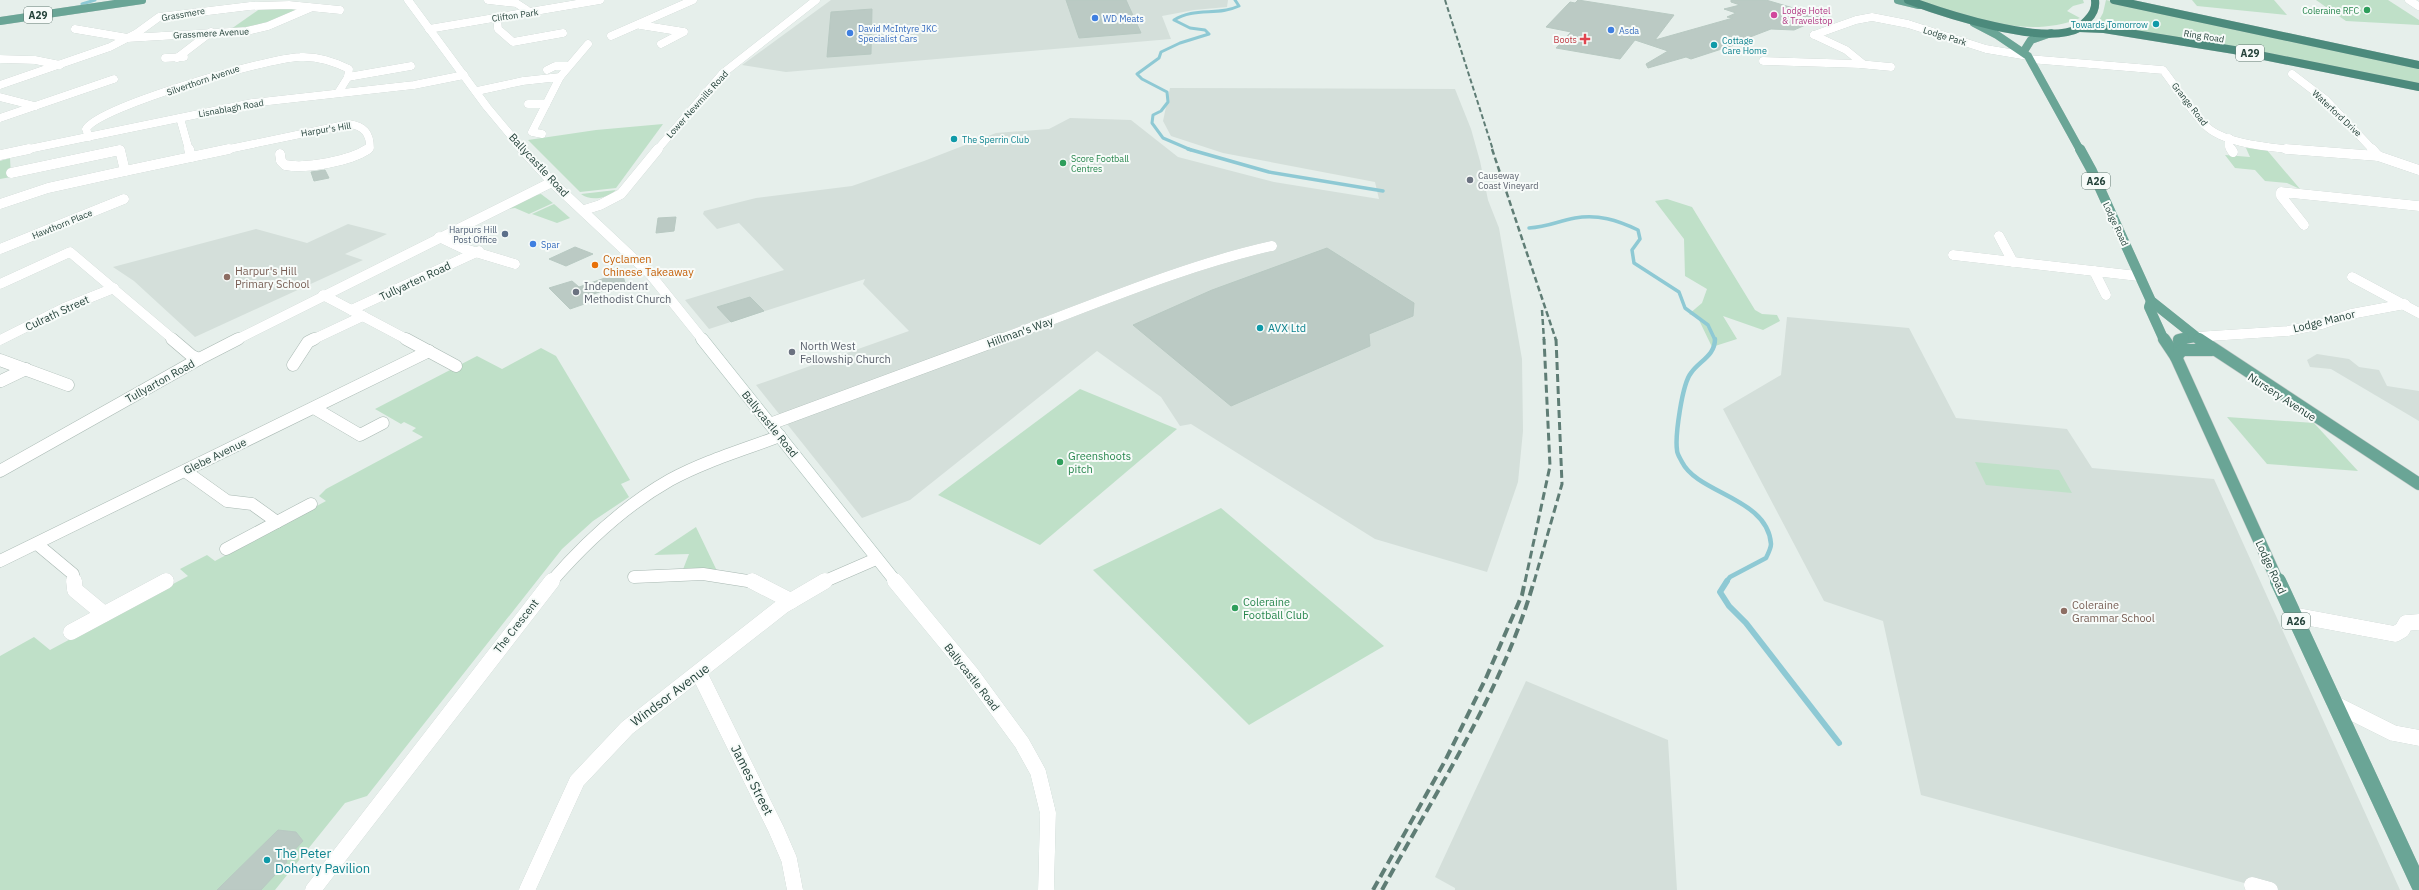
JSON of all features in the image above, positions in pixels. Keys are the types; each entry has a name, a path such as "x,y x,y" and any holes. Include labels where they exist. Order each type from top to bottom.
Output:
{"highway":[{"name":"A29","path":"1908,0 1974,23 2020,31 2057,32 2079,28"},
{"path":"2079,28 2088,23 2096,5 2095,0"},
{"name":"Ring Road","path":"2114,0 2419,65"},
{"name":"Ring Road","path":"2079,28 2104,29 2234,50 2419,87"}],"main road":[{"name":"A29","path":"0,21 142,0"},
{"name":"A29","path":"1898,0 1920,5"},
{"path":"1974,23 2028,55"},
{"path":"2028,55 2026,45 2033,37 2057,32"},
{"name":"Lodge Road","path":"2028,55 2092,171 2138,276 2151,301 2149,307 2167,347 2178,354 2233,488 2419,885"},
{"name":"Nursery Avenue","path":"2151,301 2212,350 2419,484"},
{"path":"2195,337 2179,340 2178,354 2202,348 2212,350"}],"street":[{"name":"Ballycastle Road","path":"408,0 516,142 552,182 584,210 650,274 780,436 876,559 970,672 1022,743 1038,772 1048,813 1046,890"},
{"path":"488,0 522,5 527,10 526,13"},
{"name":"Clifton Park","path":"429,29 574,6 600,0"},
{"path":"611,36 640,25 675,6 693,0"},
{"name":"Lower Newmills Road","path":"584,210 600,205 621,194 673,130 722,74 816,0"},
{"path":"2408,0 2418,6"},
{"name":"Grassmere","path":"0,85 93,54 128,38 154,20 168,15 250,6 313,7 340,10"},
{"path":"574,6 588,11"},
{"name":"Grassmere Avenue","path":"128,38 255,30 313,7"},
{"path":"497,17 498,29 513,42 563,33"},
{"name":"Lodge Park","path":"1862,63 1846,50 1814,35 1862,18 1887,19 1986,49 2028,55"},
{"path":"640,25 684,32 661,44"},
{"path":"75,29 107,36 128,38"},
{"path":"177,58 211,32"},
{"path":"542,134 532,132 560,77 568,66 581,56 588,44"},
{"name":"Grange Road","path":"2028,55 2161,67 2207,127 2229,138 2262,146 2311,152 2378,156 2409,165 2419,170"},
{"path":"165,58 188,57"},
{"name":"Grassmere","path":"0,59 35,60 60,65"},
{"name":"Silverthorn Avenue","path":"89,137 86,129 89,124 106,115 237,68 276,60 321,59 345,66 349,69 348,77"},
{"path":"1763,61 1807,64 1862,63 1891,67"},
{"path":"338,93 348,77 411,66"},
{"path":"547,70 555,66 568,66"},
{"name":"Waterford Drive","path":"2292,74 2312,88 2364,138 2378,156"},
{"name":"Lisnablagh Road","path":"0,155 252,103 414,85 464,75"},
{"path":"476,91 523,81 560,77"},
{"path":"0,118 109,82"},
{"path":"0,97 35,106"},
{"path":"528,104 546,104"},
{"path":"180,118 191,157"},
{"name":"Harpur's Hill","path":"0,204 48,188 342,125 360,125 366,130 371,143 370,148 360,154 300,166 285,165 281,162 280,154"},
{"path":"2229,138 2229,147 2234,152"},
{"path":"10,173 120,150 126,171"},
{"path":"323,295 552,182"},
{"path":"2304,225 2281,196 2278,189 2419,206"},
{"name":"Hawthorn Place","path":"0,249 124,199"},
{"path":"1999,236 2013,262"},
{"name":"Tullyarten Road","path":"439,237 462,248 479,251 515,264"},
{"name":"Hillman's Way","path":"770,424 1192,269 1245,252 1272,246"},
{"name":"Tullyarten Road","path":"351,310 479,251"},
{"path":"0,284 70,252 192,356 199,359"},
{"path":"1953,255 1968,258 2094,270 2138,276"},
{"path":"1968,258 1972,268"},
{"path":"2094,270 2106,295"},
{"path":"2352,277 2405,304 2419,313"},
{"name":"Culrath Street","path":"0,340 64,308 114,288"},
{"path":"323,295 456,366"},
{"name":"Tullyarton Road","path":"4,466 199,359 323,295"},
{"name":"Lodge Manor","path":"2195,337 2288,331 2322,324 2351,314 2405,304"},
{"path":"293,365 308,342 363,316"},
{"name":"Glebe Avenue","path":"0,561 429,351"},
{"path":"0,360 68,385"},
{"path":"1,381 26,369"},
{"path":"314,408 360,434 383,423"},
{"name":"The Crescent","path":"313,890 519,622 569,559 588,539 657,487 705,465 780,436"},
{"path":"185,471 227,501 252,504 277,522"},
{"path":"226,549 311,504"},
{"path":"36,544 73,574 75,590 104,614"},
{"name":"Windsor Avenue","path":"527,890 577,781 627,728 699,674 791,601 834,576 876,559"},
{"path":"634,577 704,574 749,580 791,601"},
{"path":"71,632 166,581"},
{"path":"2293,615 2395,634 2402,630 2406,622 2419,622"},
{"name":"James Street","path":"699,674 776,829 789,858 796,890"},
{"path":"2335,704 2393,733 2419,738"},
{"path":"2254,890 2252,885 2270,890"}],"shaded area":[{"path":"831,0 1228,0 1227,7 1194,10 1162,16 1171,39 786,72 742,65"},
{"path":"1170,88 1455,89 1471,129 1480,161 1488,200 1499,228 1522,359 1523,431 1518,482 1487,572 1375,539 1191,424 1180,426 1161,397 1097,351 910,500 862,518 756,385 909,331 863,284 865,279 709,329 685,300 784,270 739,223 717,229 703,214 704,211 756,198 852,186 924,161 996,133 1049,129 1070,118 1131,120 1178,157 1274,182 1379,199 1375,182 1223,153 1171,136 1163,121"},
{"name":"Harpur's Hill Primary School","path":"348,224 387,234 345,254 363,260 195,337 134,281 113,267 256,229 307,243"},
{"name":"Coleraine Grammar School","path":"1787,317 1909,328 1956,418 2067,429 2092,468 2214,479 2400,890 2270,890 1921,795 1883,621 1824,601 1723,409 1781,375"},
{"path":"2317,354 2349,359 2359,367 2379,370 2387,386 2419,391 2419,421 2331,369 2310,367 2307,360"},
{"path":"1526,681 1668,740 1677,890 1455,890 1455,888 1435,877"}],"green space":[{"path":"1918,0 2083,0 2084,3 2073,6 2067,11 2080,18 2060,24 2040,27 1999,24"},
{"path":"2106,0 2419,67 2419,84 2096,26 2103,13"},
{"name":"Coleraine RFC","path":"2192,0 2274,0 2287,15 2197,6"},
{"name":"Coleraine RFC","path":"2316,0 2388,0 2419,20 2419,25 2346,21"},
{"path":"261,8 300,9 260,27 231,29"},
{"path":"663,124 616,188 580,192 528,140 596,130"},
{"path":"2246,148 2266,149 2300,189 2287,183 2265,181 2255,170 2235,168 2225,155 2250,157"},
{"path":"10,158 11,177 0,179 0,161"},
{"path":"616,190 609,195 599,198 590,198 581,194"},
{"path":"541,194 553,203 529,214 515,208 507,209 535,195"},
{"path":"1667,199 1692,207 1755,310 1762,314 1777,315 1780,321 1763,330 1723,316 1737,339 1712,347 1698,318 1689,314 1702,303 1707,289 1685,276 1684,239 1655,201"},
{"path":"554,204 570,218 557,223 532,214"},
{"path":"541,348 556,356 630,480 621,484 629,497 593,521 562,549 367,796 345,803 275,890 0,890 0,656 34,637 50,650 188,576 180,569 207,555 215,561 326,501 319,496 326,489 423,437 412,431 416,428 404,422 401,424 375,409 477,356 502,369"},
{"name":"Greenshoots pitch","path":"1080,389 1177,429 1040,545 938,495"},
{"path":"2227,417 2314,423 2358,471 2267,464"},
{"path":"1975,462 2059,470 2072,493 1986,485"},
{"name":"Coleraine Football Club","path":"1221,508 1384,646 1249,725 1093,570"},
{"path":"696,527 717,571 682,572 689,554 654,555"}],"building":[{"name":"WD Meats","path":"1066,0 1126,0 1141,33 1079,38"},
{"path":"1578,0 1674,15 1655,40 1733,18 1727,17 1736,13 1724,9 1740,5 1731,2 1731,0 1766,0 1824,17 1794,30 1771,29 1737,42 1740,43 1691,59 1686,57 1648,68 1646,64 1668,51 1635,40 1620,59 1556,48 1571,32 1546,27 1570,2 1575,3"},
{"name":"David McIntyre JKC Specialist Cars","path":"872,9 871,54 827,57 831,12"},
{"path":"325,170 329,178 314,181 311,172"},
{"path":"676,217 674,231 656,233 658,218"},
{"path":"575,247 593,254 566,266 549,259"},
{"name":"AVX Ltd","path":"1327,248 1414,303 1413,316 1369,334 1370,346 1231,406 1133,325 1212,290"},
{"name":"Independent Methodist Church","path":"622,272 625,283 588,296 593,301 570,309 549,288 572,281 579,287"},
{"path":"750,297 764,311 731,322 717,307"},
{"name":"The Peter Doherty Pavilion","path":"278,830 296,832 303,841 286,859 287,862 261,890 217,890"}],"waterway":[{"path":"83,6 82,4 95,0"},
{"path":"1190,150 1163,138 1152,123 1153,115 1161,111 1168,102 1167,92 1142,79 1137,74 1159,58 1161,52 1180,43 1209,34 1205,30 1190,28 1174,20 1182,16 1198,12 1223,11 1231,9 1239,6 1235,0"},
{"path":"1190,150 1269,172 1383,191"},
{"path":"1529,228 1575,218 1600,217 1623,223 1638,230 1640,239 1632,250 1634,263 1679,292 1685,308 1708,325 1715,340"},
{"path":"1715,340 1710,354 1691,373 1685,388 1678,422 1678,453 1682,462 1690,473 1702,482 1746,506 1758,516 1767,529 1771,544 1766,558 1730,577 1726,582"},
{"path":"1727,581 1720,592 1729,606 1746,623 1839,743"}],"railway":[{"path":"1445,0 1493,150"},
{"path":"1492,149 1556,340"},
{"path":"1542,310 1544,340"},
{"path":"1525,582 1550,466 1544,339"},
{"path":"1534,582 1562,484 1556,339"},
{"path":"1373,890 1445,761 1486,678 1522,595 1525,581"},
{"path":"1382,890 1487,701 1521,622 1534,581"}],"place":[{"name":"Coleraine RFC","path":"2367,10"},
{"name":"Lodge Hotel & Travelstop","path":"1774,15"},
{"name":"WD Meats","path":"1095,18"},
{"name":"Towards Tomorrow","path":"2156,24"},
{"name":"Asda","path":"1611,30"},
{"name":"David McIntyre JKC Specialist Cars","path":"850,33"},
{"name":"Boots","path":"1585,39"},
{"name":"Cottage Care Home","path":"1714,45"},
{"name":"The Sperrin Club","path":"954,139"},
{"name":"Score Football Centres","path":"1063,163"},
{"name":"Causeway Coast Vineyard","path":"1470,180"},
{"name":"Harpurs Hill Post Office","path":"505,234"},
{"name":"Spar","path":"533,244"},
{"name":"Cyclamen Chinese Takeaway","path":"595,265"},
{"name":"Harpur's Hill Primary School","path":"227,277"},
{"name":"Independent Methodist Church","path":"576,292"},
{"name":"AVX Ltd","path":"1260,328"},
{"name":"North West Fellowship Church","path":"792,352"},
{"name":"Greenshoots pitch","path":"1060,462"},
{"name":"Coleraine Football Club","path":"1235,608"},
{"name":"Coleraine Grammar School","path":"2064,611"},
{"name":"The Peter Doherty Pavilion","path":"267,860"}]}
